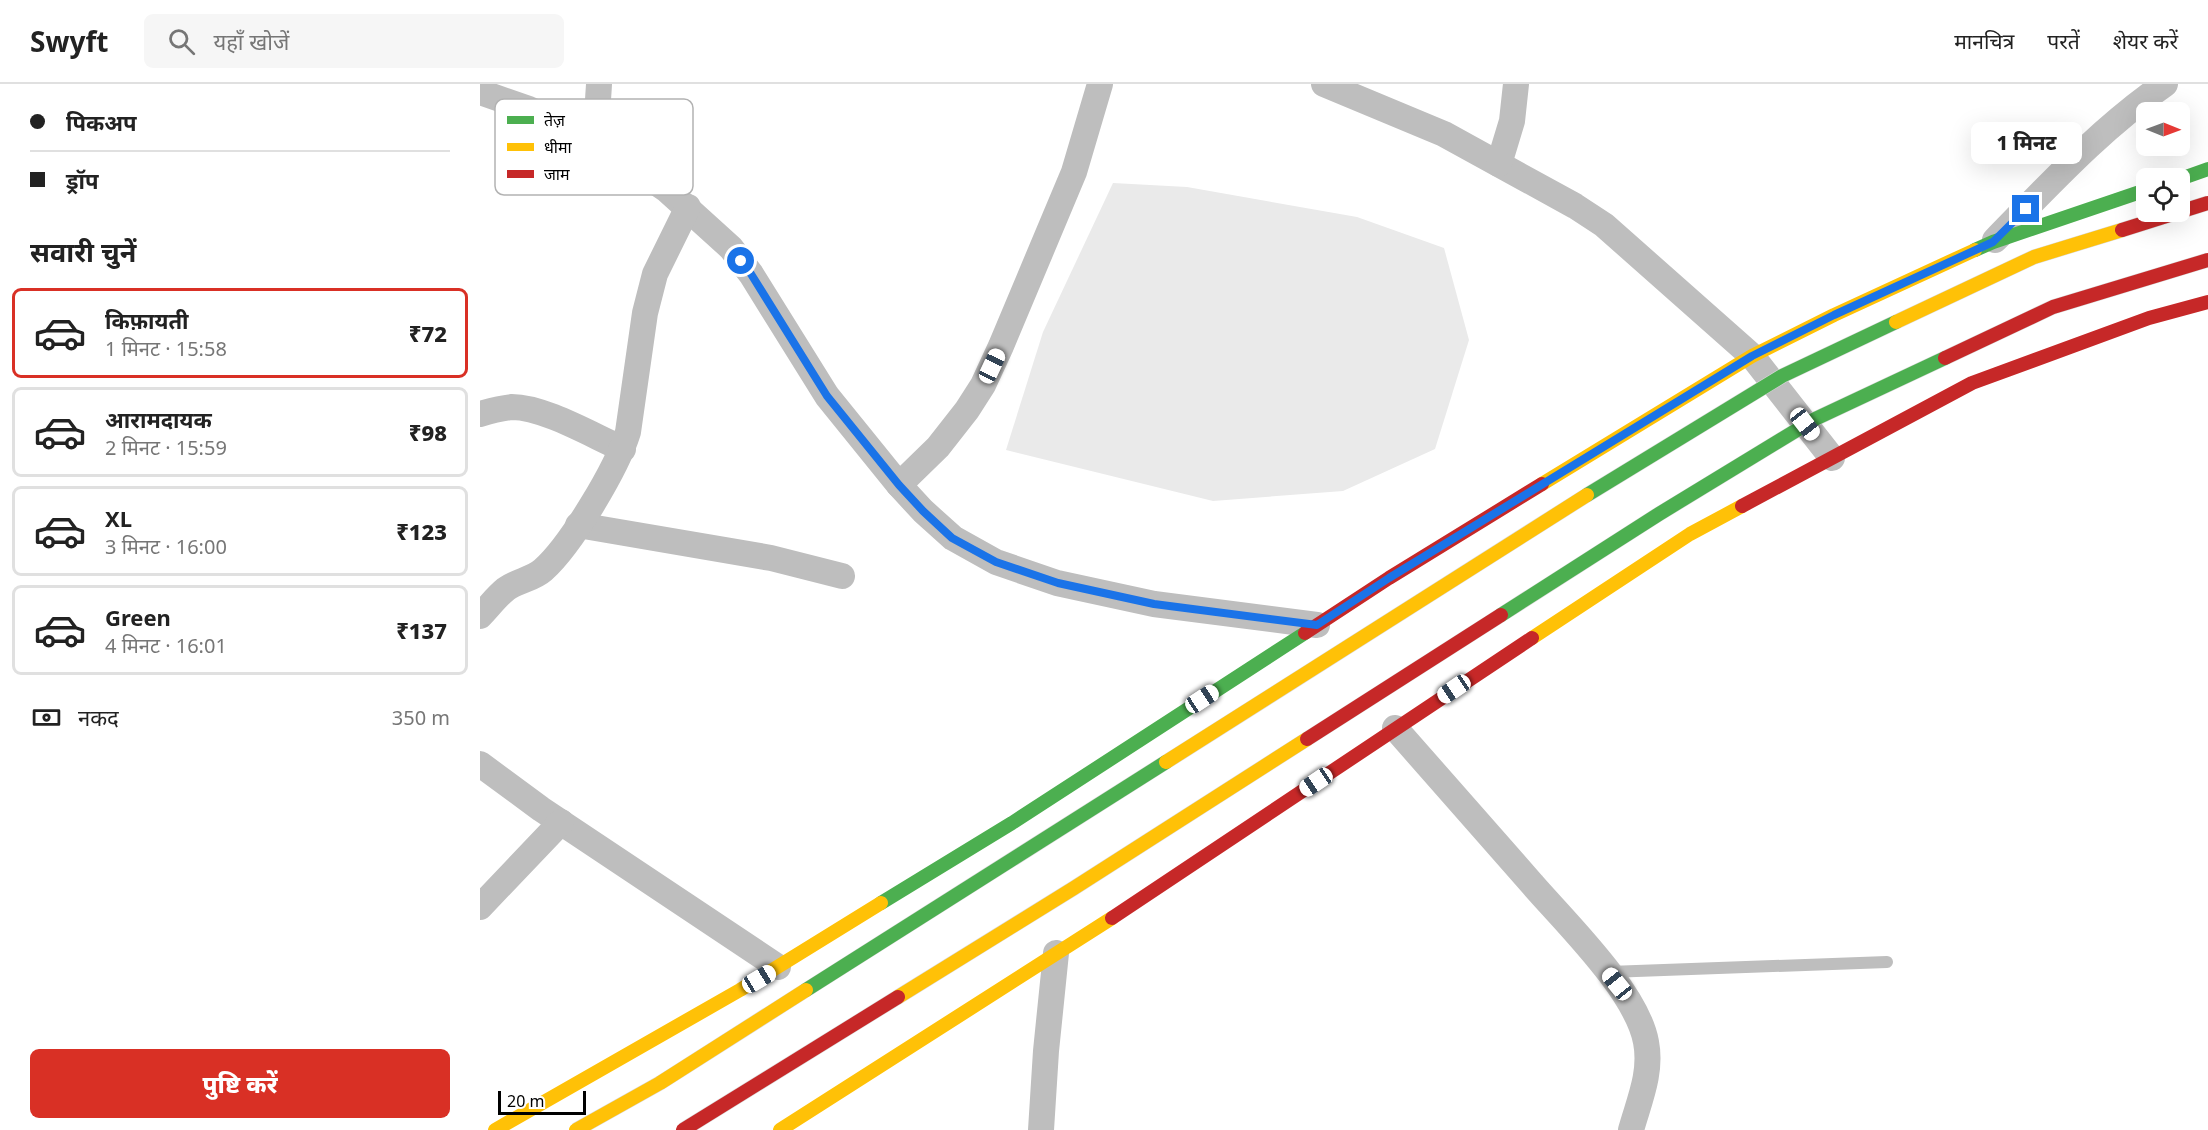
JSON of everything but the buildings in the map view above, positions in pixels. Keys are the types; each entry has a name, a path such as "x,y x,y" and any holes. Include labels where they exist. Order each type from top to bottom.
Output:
{"main road":[{"path":"2190,176 2208,170"},
{"path":"495,1130 778,967 1012,823 1389,578 1752,356 1834,315 1993,242 2136,193"},
{"path":"576,1130 660,1083 1631,467 1782,376 2034,257 2208,203"},
{"path":"683,1130 1074,888 1659,514 1815,419 2053,308 2208,260"},
{"path":"780,1130 1158,889 1395,728 1690,534 1972,383 2149,318 2208,302"}],"street":[{"path":"598,99 599,84"},
{"path":"899,485 938,447 968,410 983,385 1074,172 1100,84"},
{"path":"1324,84 1361,92 1499,164 1575,206 1604,225 1752,356 1832,458"},
{"path":"1499,164 1512,121 1516,84"},
{"path":"1993,242 2092,142 2143,99 2165,84"},
{"path":"480,92 500,99"},
{"path":"673,195 731,248 751,274 827,396 899,485 952,538 996,562 1058,583 1154,604 1317,625"},
{"path":"480,616 506,590 540,572 555,558 607,479 623,449 628,432 645,313 663,256 688,207"},
{"path":"480,414 512,407 529,409 546,414 623,449"},
{"path":"578,525 771,558 842,576"},
{"path":"1395,728 1626,995 1646,1039 1649,1061 1631,1130"},
{"path":"480,764 561,822 778,967"},
{"path":"480,907 561,822"},
{"path":"1041,1130 1056,953"}],"lane":[{"path":"1608,972 1887,962"}],"shaded area":[{"path":"1113,183 1187,187 1357,217 1444,248 1469,340 1435,449 1343,491 1213,501 1006,450 1043,332"}],"traffic: fast":[{"path":"2190,175 2208,169"},
{"path":"1975,250 2136,193"},
{"path":"1587,495 1782,376 1896,322"},
{"path":"1501,615 1659,514 1815,419 1945,358"},
{"path":"881,903 1012,823 1305,633"},
{"path":"806,990 1166,762"}],"traffic: slow":[{"path":"1896,322 2034,257 2122,230"},
{"path":"1542,484 1752,356 1834,315 1975,250"},
{"path":"1166,762 1587,495"},
{"path":"1532,638 1690,534 1742,506"},
{"path":"898,997 1307,739"},
{"path":"495,1130 740,990 881,903"},
{"path":"780,1130 1112,918"},
{"path":"576,1130 660,1083 806,990"}],"traffic: jam":[{"path":"2122,230 2208,203"},
{"path":"1945,358 2053,307 2208,260"},
{"path":"1742,506 1972,383 2149,318 2208,302"},
{"path":"1305,633 1389,578 1542,484"},
{"path":"1307,739 1501,615"},
{"path":"1112,918 1532,638"},
{"path":"683,1130 898,997"}],"route":[{"path":"741,261 827,396 899,485 952,538 996,562 1058,583 1154,604 1317,625 1389,578 1752,356 1834,315 1993,242 2026,209"}]}
